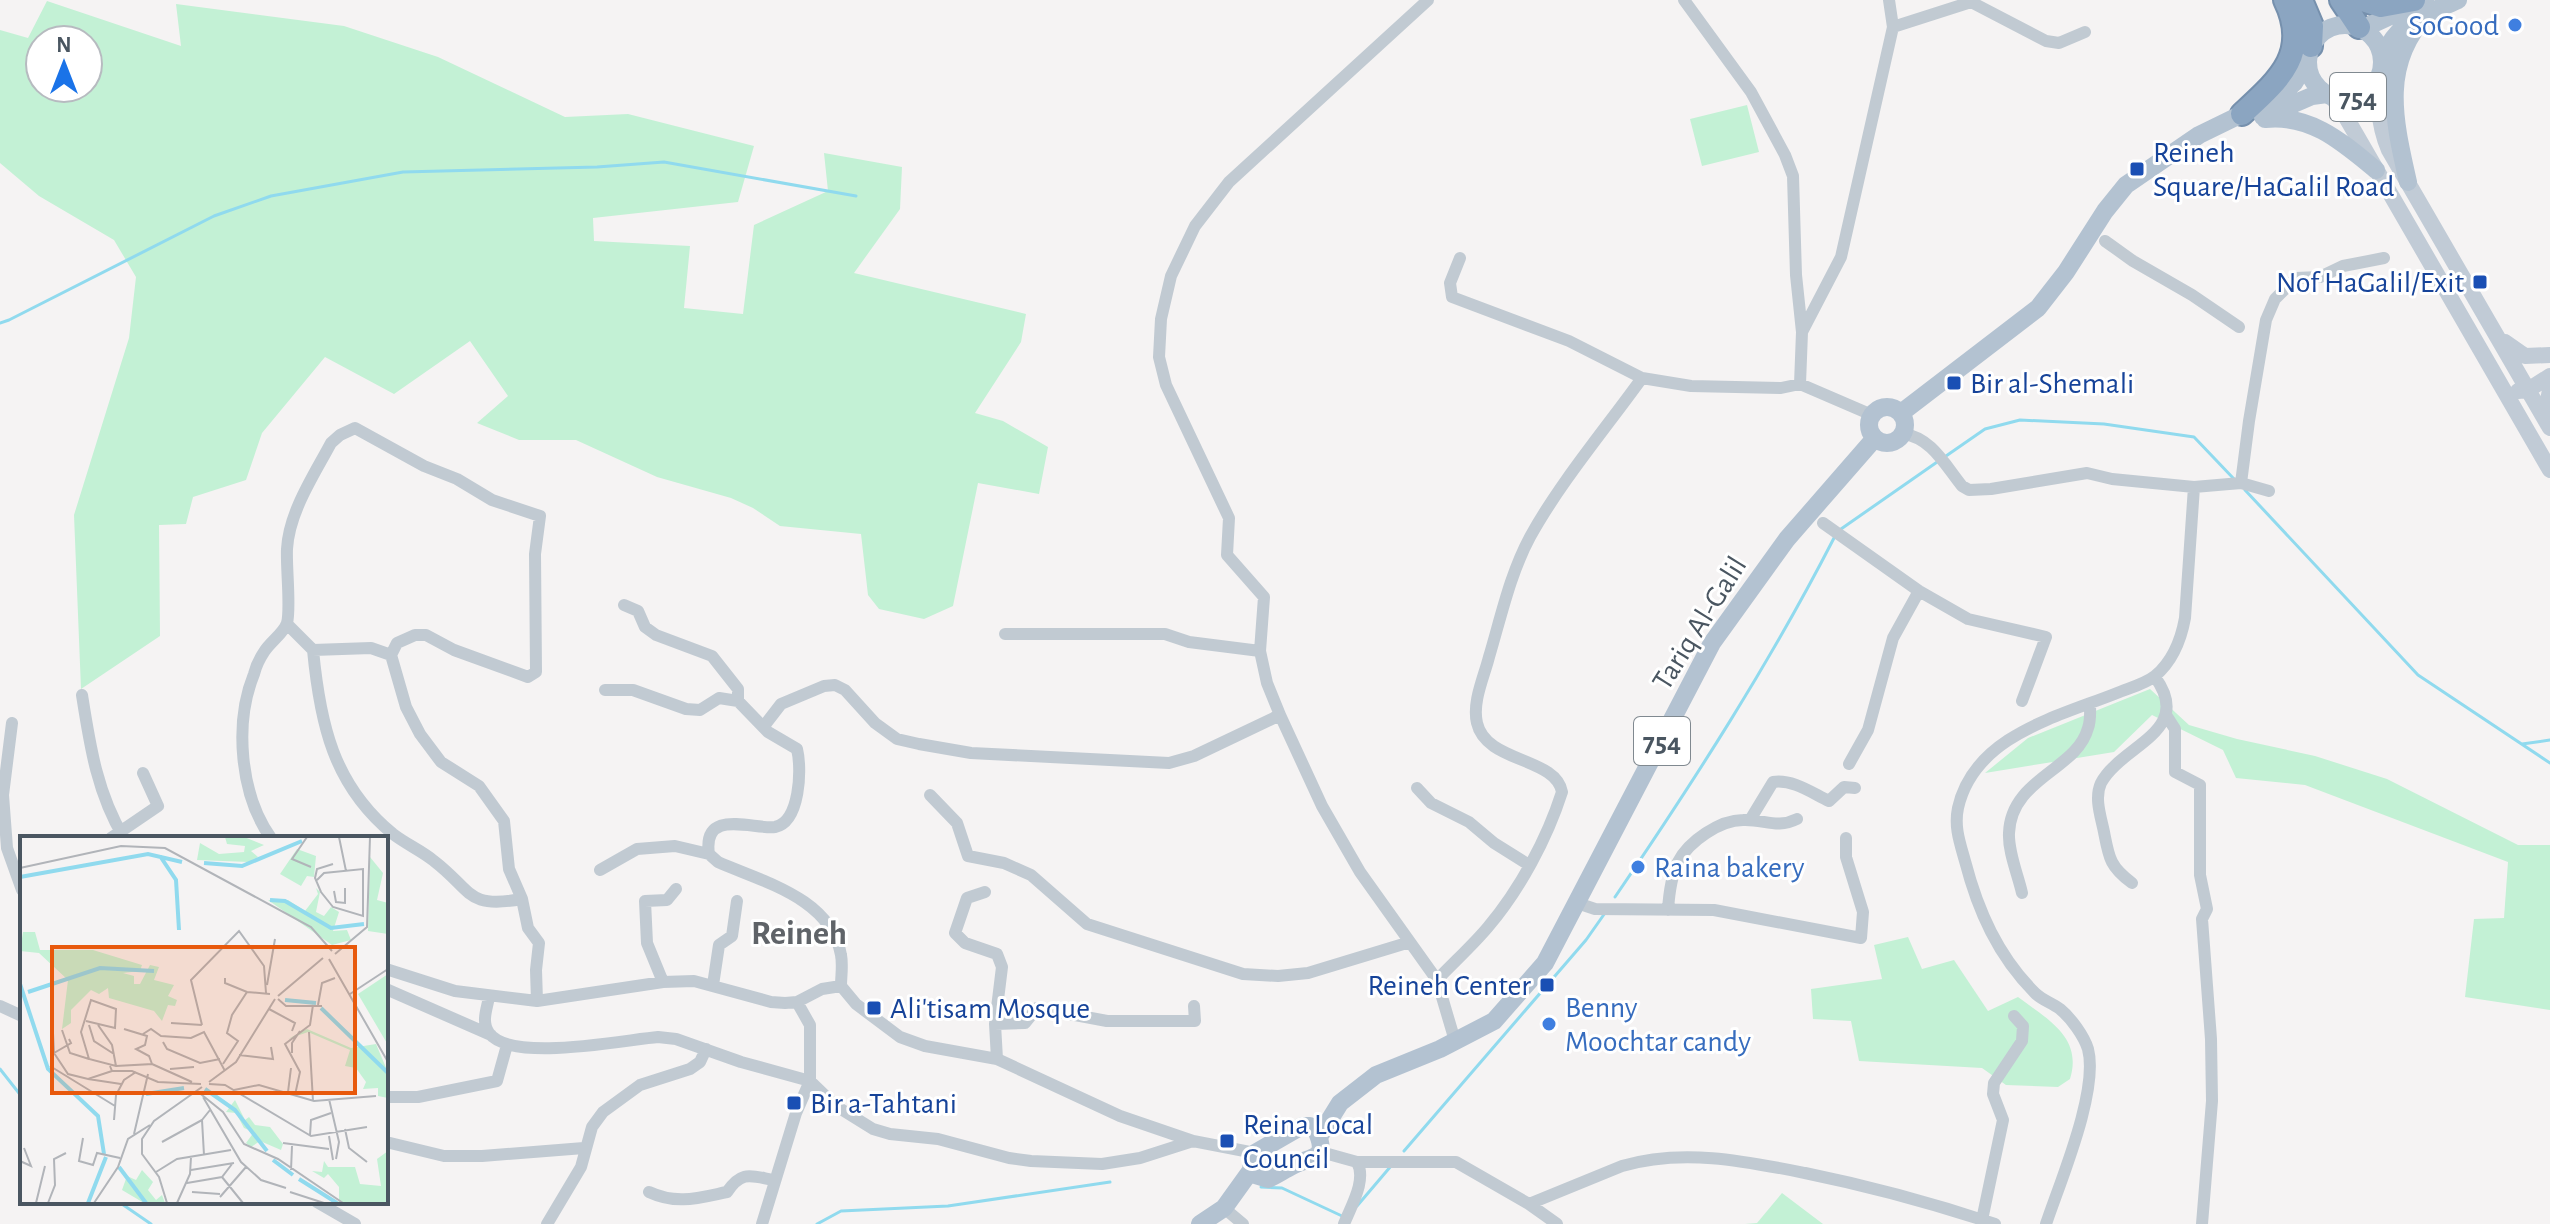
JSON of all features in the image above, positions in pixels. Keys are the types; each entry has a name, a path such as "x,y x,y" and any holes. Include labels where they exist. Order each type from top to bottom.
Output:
{"highway":[{"path":"2248,117 2287,67 2293,52 2295,29 2285,0"},
{"path":"2301,0 2312,26 2310,53"},
{"path":"2341,0 2360,28"},
{"path":"2363,0 2381,6 2422,4"}],"main road":[{"name":"754","path":"2360,28 2422,4 2458,0"},
{"name":"754","path":"1901,413 2038,308 2126,185 2214,127 2312,96 2349,99 2364,94 2373,86 2396,32 2422,4"},
{"path":"2408,182 2396,122 2396,76 2422,4"},
{"name":"754","path":"2248,117 2289,89 2320,34 2332,27 2346,25 2360,28 2377,43 2382,64"},
{"name":"754","path":"2310,53 2311,78 2330,96"},
{"path":"2382,64 2377,100 2389,150 2550,425"},
{"path":"2330,96 2550,470"},
{"path":"2248,117 2309,123 2336,138 2376,170"},
{"path":"2495,333 2525,356 2550,355"},
{"path":"2505,393 2524,382 2550,355"},
{"path":"2524,382 2550,376"},
{"path":"2550,390 2547,406 2550,425"},
{"path":"1885,407 1901,413 1905,421 1903,434 1897,440 1888,443 1875,438 1869,426 1872,415 1885,407"},
{"name":"Tariq Al-Galil","path":"1317,1138 1332,1099 1369,1072 1433,1046 1455,1041 1494,1021 1545,963 1712,643 1787,539 1875,438"},
{"path":"1200,1224 1228,1204 1257,1167 1278,1141 1292,1130 1317,1138 1317,1157 1257,1167"}],"street":[{"path":"1428,0 1229,182 1195,226 1171,276 1161,319 1159,357 1166,385 1229,518 1227,555 1264,597 1260,651 1267,683 1280,715 1322,806 1360,872 1437,980 1455,1041"},
{"path":"1684,0 1751,92 1793,176 1796,275 1802,332 1800,384"},
{"path":"1802,332 1841,257 1893,27 1889,0"},
{"path":"1893,27 1971,2 2046,41 2059,43 2085,32"},
{"path":"2105,241 2239,327"},
{"path":"1460,258 1450,283 1452,297 1569,341 1642,378 1691,386 1781,388 1800,384 1872,415"},
{"path":"2241,483 2266,320 2275,299 2296,278 2320,277 2343,266 2384,258"},
{"path":"1437,980 1488,928 1509,900 1529,865 1562,792 1561,784 1555,777 1489,743 1477,723 1478,696 1514,572 1530,538 1642,378"},
{"path":"270,836 258,820 248,786 244,751 245,711 253,676 264,651 287,624 287,546 298,506 331,443 355,428 492,500 540,516 535,554 536,672 528,677 454,650 426,635 415,635 397,643 391,655 406,707 420,734 441,762 479,786 504,821 509,869 522,899 528,928 539,943 537,1001"},
{"path":"1903,434 1915,435 1927,442 1962,486 1969,490 2087,473 2112,479 2194,487 2241,483 2269,491"},
{"path":"2046,1224 2080,1121 2089,1077 2088,1049 2076,1027 2061,1010 2037,995 1989,930 1976,905 1956,830 1957,821 1964,787 2001,744 2026,728 2155,677 2174,654 2185,618 2194,487"},
{"path":"1823,523 1919,591 1968,619 2046,637 2022,701"},
{"path":"1849,764 1868,730 1893,638 1919,591"},
{"path":"624,605 638,611 645,627 656,635 712,656 738,689 738,701"},
{"path":"287,624 313,650 325,729 340,771 350,787 394,834 434,860 470,896 492,903 522,899"},
{"path":"1005,634 1165,634 1189,642 1260,651"},
{"path":"313,650 371,648 391,655"},
{"path":"2155,677 2165,696 2166,715 2175,729 2175,772 2200,785 2200,875 2207,909 2202,919 2211,1039 2212,1101 2202,1224"},
{"path":"764,726 781,704 824,686 835,685 845,690 875,723 897,739 971,753 1169,763 1194,756 1280,715"},
{"path":"605,690 633,690 686,709 700,710 719,698 738,701 768,732 797,749 800,775 792,810 786,821 778,826 724,825 718,828 709,842 709,854"},
{"path":"82,695 92,762 119,836 158,806 143,773"},
{"path":"2022,893 2009,836 2013,812 2027,791 2079,746 2088,730 2090,704"},
{"path":"2132,883 2116,871 2109,859 2099,792 2101,783 2153,734 2166,715"},
{"path":"12,723 3,795 7,848 20,884"},
{"path":"1750,820 1773,782 1797,785 1829,801 1844,787 1855,788"},
{"path":"1417,788 1431,803 1469,822 1494,843 1529,865"},
{"path":"930,795 957,823 968,856 1004,863 1031,875 1087,924 1243,974 1278,976 1308,973 1410,942"},
{"path":"1668,910 1673,874 1679,859 1726,822 1750,820 1785,825 1797,819"},
{"path":"1577,903 1595,909 1714,910 1861,938 1863,912 1846,857 1846,838"},
{"path":"600,870 637,849 675,846 709,854 718,862 792,893 816,911 837,939 842,958 841,986 856,1004 900,1037 925,1046 997,1059 1120,1116 1257,1167"},
{"path":"663,982 647,943 645,901 667,900 676,889"},
{"path":"985,892 967,898 955,933 965,943 997,954 1002,967 995,1024 997,1059"},
{"path":"713,985 719,945 732,936 737,901"},
{"path":"388,970 455,991 537,1001 663,982 694,981 771,1002 797,1002 822,989 841,986"},
{"path":"388,990 507,1045 548,1049 658,1037 676,1039 810,1081 836,1106 873,1129 938,1139 1020,1160 1102,1164 1140,1158 1193,1141"},
{"path":"489,997 484,1023 491,1035"},
{"path":"762,1224 774,1180 810,1081 810,1025 797,1002"},
{"path":"0,1006 20,1015"},
{"path":"995,1024 1020,1025 1037,1008 1107,1021 1195,1021 1194,1006"},
{"path":"1529,1204 1622,1166 1690,1157 1743,1160 1866,1185 1988,1222 2003,1120 1993,1094 1994,1083 2022,1041 2023,1026 2014,1016"},
{"path":"388,1097 418,1097 497,1081 507,1045"},
{"path":"547,1224 581,1167 592,1127 603,1112 640,1085 690,1069 700,1062 706,1049"},
{"path":"1317,1138 1357,1162 1456,1162 1557,1224"},
{"path":"388,1142 444,1156 584,1148"},
{"path":"1344,1224 1360,1180 1361,1170 1357,1162"},
{"path":"649,1192 676,1201 727,1192 736,1178 745,1175 774,1180"},
{"path":"320,1204 355,1224"},
{"path":"1228,1204 1243,1224"}],"green space":[{"path":"47,1 181,46 176,4 344,26 438,57 565,117 628,114 754,146 738,202 593,218 594,241 690,246 684,308 743,314 754,225 828,191 824,153 902,167 900,209 854,273 1026,314 1021,342 975,413 1003,421 1048,447 1039,494 978,483 953,606 924,619 879,609 868,595 861,534 780,526 731,498 657,477 576,440 519,440 477,423 508,396 470,341 394,394 325,357 262,433 246,480 193,497 186,524 159,525 160,636 81,689 74,515 129,338 136,277 114,240 39,196 0,163 0,30 24,37 24,104 104,104 104,24 35,24"},
{"path":"1747,105 1759,152 1702,166 1690,119"},
{"path":"2150,689 2189,725 2315,756 2387,779 2518,845 2550,845 2550,1010 2465,997 2474,919 2504,918 2508,862 2305,785 2236,778 2223,750 2152,715 2114,752 1985,773 2028,738"},
{"path":"1908,937 1922,969 1954,960 1988,1011 2018,997 2051,1022 2067,1040 2071,1052 2073,1064 2070,1079 2058,1087 2006,1085 1982,1068 1859,1061 1851,1021 1813,1019 1811,989 1882,979 1874,945"},
{"path":"1782,1193 1823,1224 1745,1224 1757,1223"}],"waterway":[{"path":"0,323 214,216 271,196 403,172 597,167 664,162 856,196"},
{"path":"1946,456 1985,429 2020,420 2104,424 2194,437 2234,479"},
{"path":"1841,529 1940,460"},
{"path":"2245,490 2418,675 2550,763"},
{"path":"1615,897 1730,721 1784,631 1834,538"},
{"path":"2522,744 2550,740"},
{"path":"1404,1151 1586,940 1605,913"},
{"path":"0,1069 20,1094"},
{"path":"1357,1206 1391,1166"},
{"path":"817,1224 841,1211 948,1206 1110,1182"},
{"path":"1261,1187 1282,1188 1342,1216"},
{"path":"122,1204 151,1224"}],"place":[{"name":"SoGood","path":"2515,25"},
{"name":"Reineh Square/HaGalil Road","path":"2137,169"},
{"name":"Nof HaGalil/Exit","path":"2480,282"},
{"name":"Bir al-Shemali","path":"1954,383"},
{"name":"Raina bakery","path":"1638,867"},
{"name":"Reineh Center","path":"1547,985"},
{"name":"Ali'tisam Mosque","path":"874,1008"},
{"name":"Benny Moochtar candy","path":"1549,1024"},
{"name":"Bir a-Tahtani","path":"794,1103"},
{"name":"Reina Local Council","path":"1227,1141"}],"district":[{"name":"Reineh","path":"799,932"}]}
